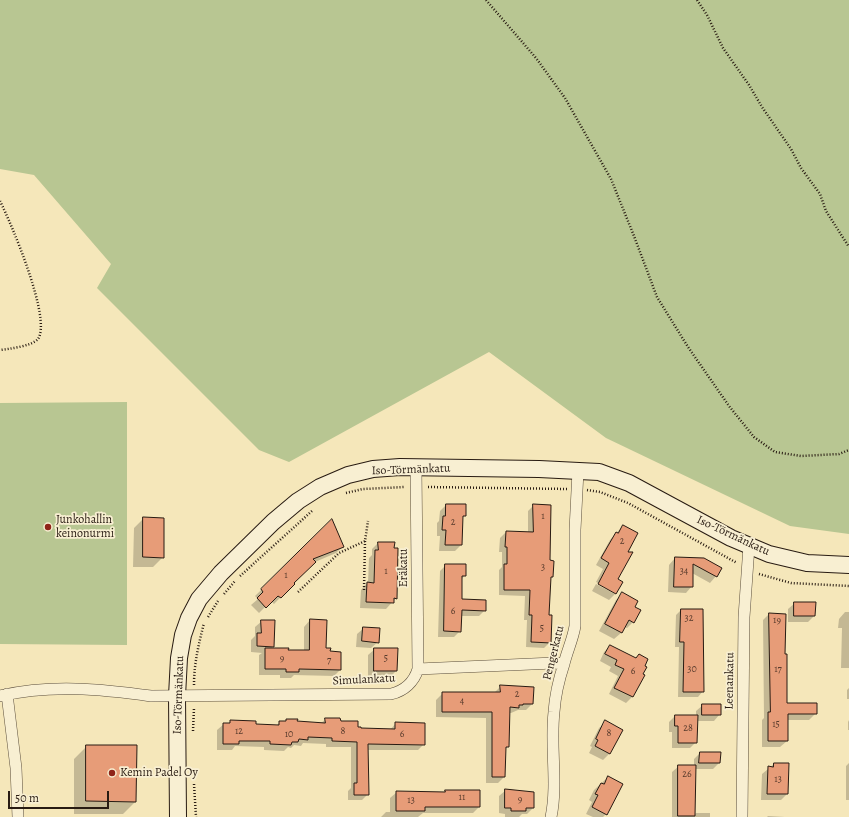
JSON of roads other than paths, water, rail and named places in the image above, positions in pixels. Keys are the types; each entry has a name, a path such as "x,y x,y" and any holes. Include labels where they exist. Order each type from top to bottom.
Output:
{"street":[{"name":"Iso-Törmänkatu","path":"178,817 177,696 179,658 183,635 189,618 199,599 221,573 273,522 298,501 320,486 348,475 400,467 539,469 599,472 629,483 749,546 769,554 799,562 849,565"},
{"name":"Eräkatu","path":"416,468 418,669"},
{"name":"Pengerkatu","path":"552,817 554,782 554,711 564,664 575,626 574,530 578,489 578,471"},
{"name":"Leenankatu","path":"742,817 744,617 749,546"},
{"path":"418,669 564,664"},
{"name":"Simulankatu","path":"4,695 39,689 65,688 112,690 151,696 391,694 398,692 408,685 417,673 418,669"},
{"path":"4,695 16,768 18,817"}],"place":[{"name":"Junkohallin keinonurmi","path":"48,527"},
{"name":"Kemin Padel Oy","path":"112,773"}]}
